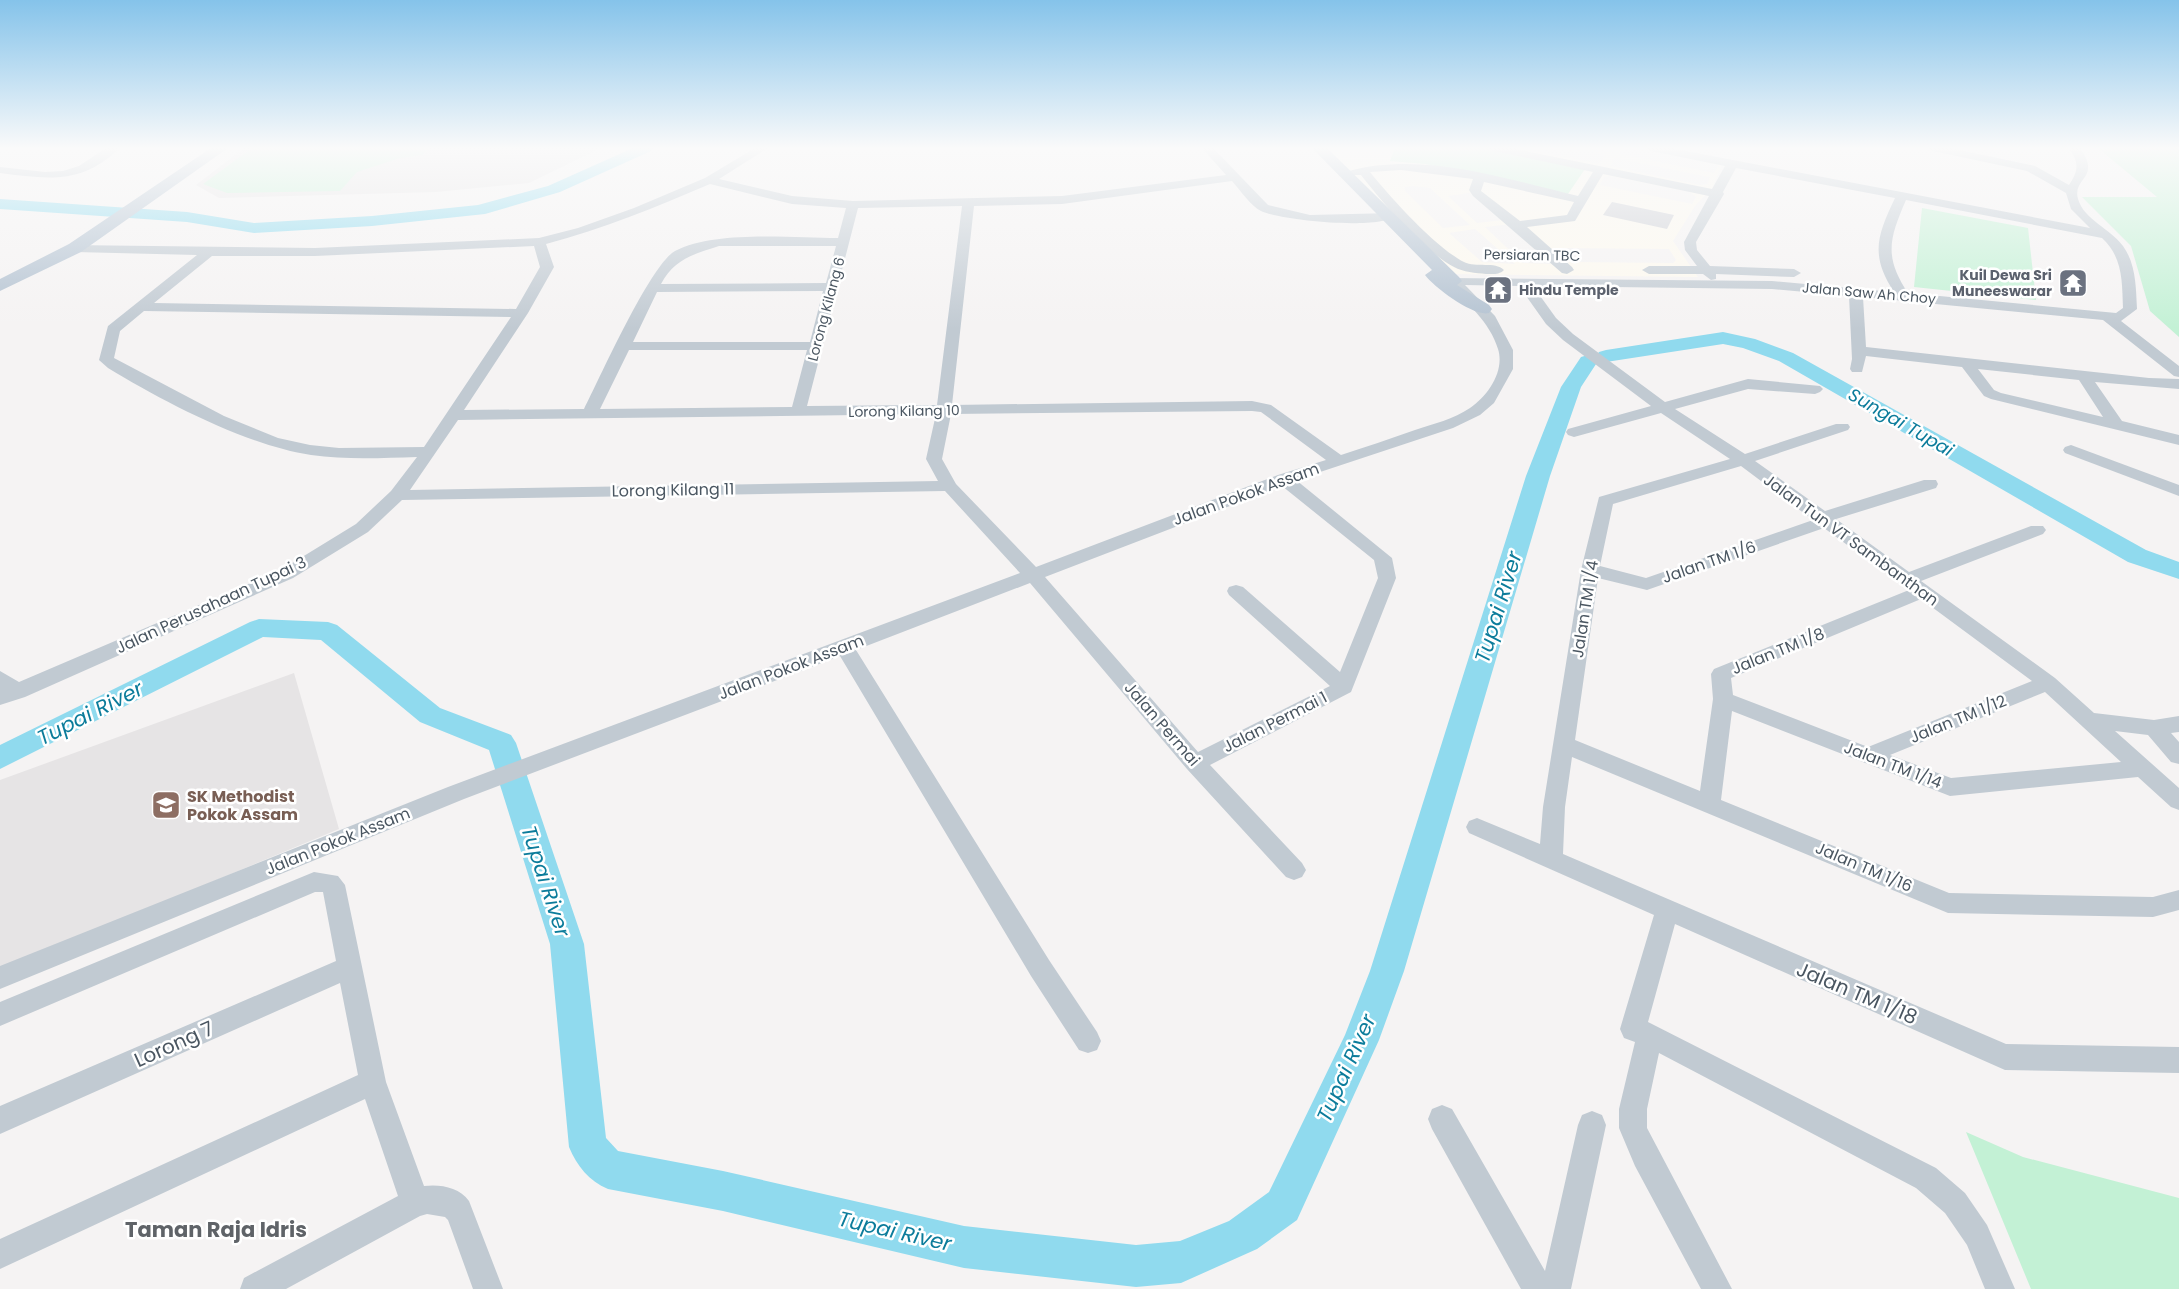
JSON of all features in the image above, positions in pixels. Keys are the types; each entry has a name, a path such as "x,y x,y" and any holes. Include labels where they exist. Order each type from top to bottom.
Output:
{"main road":[{"path":"0,286 75,248 134,208"},
{"path":"1384,208 1453,281"},
{"path":"1394,221 1404,242 1417,259 1442,283 1478,304"}],"street":[{"path":"75,248 209,252 326,251 539,242 582,231 644,208"},
{"name":"Lorong Kilang 6","path":"798,412 852,208"},
{"name":"Jalan Permai","path":"967,208 944,411 934,459 949,486 1033,575 1195,763 1294,870"},
{"path":"1264,208 1283,215 1394,221"},
{"name":"Persiaran TBC","path":"1397,208 1448,259 1461,265 1492,270 1705,270 1813,275"},
{"path":"1496,208 1567,270"},
{"path":"1517,225 1571,218 1576,208"},
{"path":"1710,208 1690,242 1691,250 1717,284"},
{"path":"1896,208 1889,224 1882,256 1887,281 1903,296"},
{"path":"1957,208 2105,235"},
{"path":"2078,208 2122,253 2127,271 2130,309 2124,315 2179,357"},
{"name":"Jalan Perusahaan Tupai 3","path":"9,695 287,574 362,528 397,495 429,452 520,313 546,267 539,242"},
{"path":"590,413 654,288 671,261 686,251 718,242 844,242"},
{"path":"209,252 113,329 106,360 183,401 265,439 311,451 429,452"},
{"name":"Jalan Saw Ah Choy","path":"1453,281 1772,285 1903,296 2109,318 2124,315"},
{"name":"Jalan Pokok Assam","path":"0,978 456,793 1284,479 1447,425 1476,412 1489,400 1506,369 1506,350 1500,334 1478,304 1453,281"},
{"path":"1478,304 1483,290 1519,282"},
{"name":"Jalan Tun VT Sambanthan","path":"1519,282 1551,321 1568,337 1662,407 1743,460 2048,683 2092,720 2179,801"},
{"path":"654,288 832,287"},
{"path":"1856,292 1857,369"},
{"path":"142,307 520,313"},
{"path":"2109,318 2179,373"},
{"path":"624,346 817,346"},
{"path":"1858,351 2179,384"},
{"path":"1966,362 1992,394 2048,410 2179,440"},
{"path":"2083,374 2116,425"},
{"path":"1574,432 1748,384 1815,389"},
{"name":"Lorong Kilang 10","path":"454,415 1252,406 1266,408 1337,460"},
{"path":"1743,460 1842,427"},
{"path":"2071,450 2179,491"},
{"name":"Jalan TM 1/4","path":"1551,859 1554,807 1590,570 1605,501 1743,460"},
{"name":"Jalan Permai 1","path":"1195,763 1344,687 1387,578 1383,558 1284,479"},
{"name":"Jalan TM 1/6","path":"1590,570 1647,584 1824,519 1930,484"},
{"name":"Lorong Kilang 11","path":"397,495 949,486"},
{"path":"1914,586 2037,530"},
{"name":"Jalan TM 1/8","path":"1710,803 1723,699 1721,674 1914,586"},
{"path":"1236,591 1344,687"},
{"path":"844,647 1029,950 1088,1041"},
{"path":"0,678 9,695"},
{"name":"Jalan TM 1/12","path":"1869,756 2048,683"},
{"name":"Jalan TM 1/14","path":"1723,699 1950,787 2144,768"},
{"path":"2092,720 2154,728 2179,724"},
{"path":"2154,728 2179,756"},
{"name":"Jalan TM 1/16","path":"1565,745 1948,903 2153,907 2179,900"},
{"name":"Jalan TM 1/18","path":"1477,828 2005,1057 2179,1060"},
{"path":"0,1014 314,882 326,882 333,885 348,968 373,1082 416,1203"},
{"path":"1667,911 1633,1029 1650,1035 1926,1178 1955,1203 1977,1235 2000,1289"},
{"name":"Lorong 7","path":"0,1120 348,968"},
{"path":"1650,1035 1633,1109 1633,1128 1645,1156 1717,1289"},
{"path":"0,1254 373,1082"},
{"path":"1442,1119 1538,1289"},
{"path":"1556,1289 1592,1125"},
{"path":"255,1289 416,1203 427,1200 453,1203 459,1211 488,1289"}],"shaded area":[{"path":"1385,208 1423,208 1443,228 1470,225 1452,208 1461,208 1477,223 1503,220 1490,208 1608,208 1603,215 1673,215 1641,208 1694,208 1673,241 1698,277 1451,274","holes":["1512,224 1551,264 1523,263 1485,227","1475,229 1515,264 1482,262 1449,233","1552,248 1669,249 1676,260 1673,263 1573,262 1565,259"]},
{"name":"SK Methodist Pokok Assam","path":"294,673 339,829 0,970 0,780"}],"green space":[{"path":"1922,208 2028,228 2036,300 1914,287"},
{"path":"2093,208 2179,208 2179,337 2150,311 2131,246"},
{"path":"1966,1132 2023,1157 2179,1198 2179,1289 2031,1289"}],"building":[{"path":"1608,208 1641,208 1674,215 1667,229 1603,215"}],"waterway":[{"path":"60,208 187,217 254,228 372,221 486,208"},
{"name":"Sungai Tupai","path":"1606,356 1723,338 1748,343 1786,357 2137,556 2179,571"},
{"name":"Tupai River","path":"0,758 259,628 328,631 430,715 501,743 567,944 588,1147 608,1169 723,1191 964,1247 1136,1266 1181,1262 1243,1235 1283,1206 1361,1040 1387,971 1538,476 1571,387 1588,361"}],"place":[{"name":"Kuil Dewa Sri Muneeswarar","path":"2073,283"},
{"name":"Hindu Temple","path":"1498,290"},
{"name":"SK Methodist Pokok Assam","path":"166,805"}],"district":[{"name":"Taman Raja Idris","path":"216,1229"}]}
